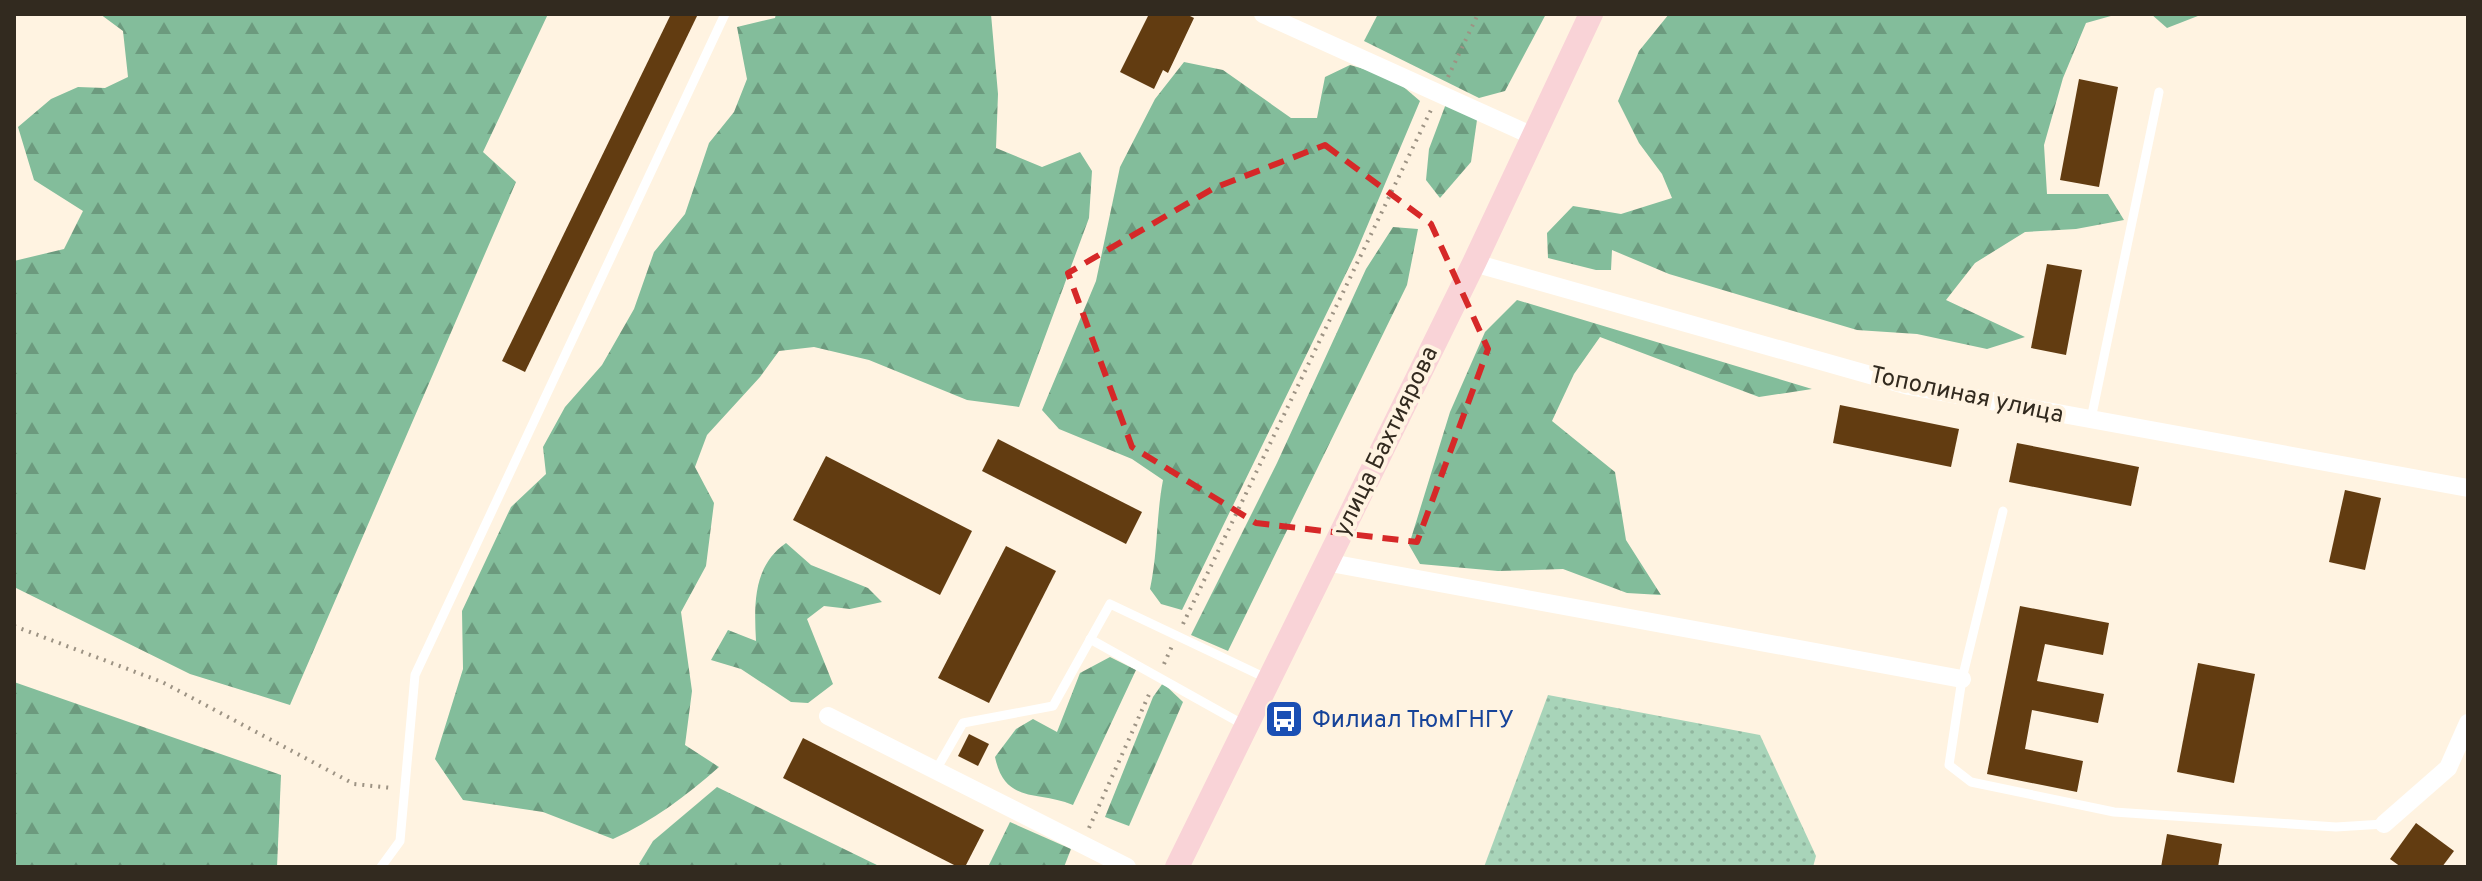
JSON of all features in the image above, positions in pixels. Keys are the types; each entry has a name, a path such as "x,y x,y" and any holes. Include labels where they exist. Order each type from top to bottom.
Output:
{"main road":[{"name":"улица Бахтиярова","path":"1177,867 1244,725 1474,263 1591,14"}],"street":[{"path":"1263,14 1533,136"},
{"name":"Тополиная улица","path":"1474,263 1909,386 2468,488"},
{"path":"1325,562 1962,679"},
{"path":"828,716 1127,867"},
{"path":"2384,824 2448,768 2468,723"}],"lane":[{"path":"381,867 400,841 415,675 569,353 725,14"},
{"path":"2091,419 2159,92"},
{"path":"2003,511 1962,679 1949,765 1971,782 2114,812 2336,827 2384,824"},
{"path":"936,770 963,723 1053,706 1110,604 1268,679"},
{"path":"1090,639 1244,725"}],"path":[{"path":"1082,844 1157,677 1478,14"},
{"path":"14,626 162,682 354,784 404,789"}],"highlighted area":[{"path":"1325,145 1431,224 1488,349 1417,542 1256,523 1132,447 1068,273 1214,188"}],"green space":[{"path":"100,14 548,14 483,152 516,182 290,705 190,674 14,587 14,261 64,249 83,211 34,180 18,127 51,99 78,87 105,88 128,77 123,31"},
{"path":"776,14 991,14 998,94 996,148 1042,167 1080,152 1092,171 1089,218 1019,407 967,400 869,360 814,347 779,351 760,377 707,435 695,467 714,503 706,566 681,612 692,691 685,745 719,767 669,807 613,839 543,812 463,800 435,759 463,669 462,611 511,507 546,474 543,447 565,407 602,365 634,309 654,252 685,214 709,143 734,112 747,79 737,27 775,18"},
{"path":"1378,14 1546,14 1505,91 1479,98 1364,41"},
{"path":"1669,14 2118,14 2086,23 2063,78 2044,145 2047,194 2108,194 2124,220 2076,229 2025,232 1975,263 1946,300 2025,337 1987,349 1917,334 1857,330 1669,274 1612,250 1611,270 1596,270 1548,258 1547,233 1573,206 1621,214 1672,198 1662,174 1639,143 1618,101 1639,51"},
{"path":"2151,14 2203,14 2167,28"},
{"path":"1184,62 1223,70 1291,118 1317,118 1325,77 1350,65 1392,77 1420,101 1355,255 1182,610 1161,604 1150,589 1163,480 1132,459 1059,429 1042,410 1096,281 1120,167 1155,99"},
{"path":"1447,101 1478,113 1471,162 1440,198 1426,180 1429,149"},
{"path":"1393,227 1418,229 1407,285 1228,651 1191,635 1277,463 1366,269"},
{"path":"1517,300 1812,389 1759,397 1600,337 1574,374 1552,421 1615,472 1626,540 1661,595 1627,593 1563,569 1498,571 1420,564 1409,545 1450,412 1485,332"},
{"path":"786,543 811,565 868,588 882,602 850,609 824,606 807,619 833,684 808,703 791,702 741,669 711,660 728,630 756,641 755,613 761,574 775,552"},
{"path":"1110,657 1136,670 1073,805 1025,793 1006,783 995,757 1016,729 1033,719 1057,732 1080,673"},
{"path":"14,682 281,775 277,867 14,867"},
{"path":"1163,683 1183,702 1129,826 1105,817 1153,697"},
{"path":"1548,695 1760,735 1816,856 1813,867 1484,867"},
{"path":"717,787 881,867 643,867 639,864 653,841"},
{"path":"1010,822 1071,849 1064,867 988,867"}],"building":[{"path":"671,14 698,14 525,372 502,361"},
{"path":"1149,14 1186,14 1194,18 1168,73 1163,70 1154,89 1120,72"},
{"path":"2079,79 2118,87 2099,187 2060,180"},
{"path":"2047,264 2082,270 2066,355 2031,348"},
{"path":"1840,405 1959,429 1951,467 1833,443"},
{"path":"998,439 1142,512 1126,544 982,471"},
{"path":"2017,443 2139,467 2131,506 2009,482"},
{"path":"826,456 972,531 940,595 793,520"},
{"path":"2345,490 2381,498 2365,570 2329,562"},
{"path":"1006,546 1056,571 989,703 938,678"},
{"path":"2020,606 2109,623 2103,655 2045,644 2037,681 2104,694 2098,723 2032,710 2025,749 2083,761 2077,792 1987,774"},
{"path":"2198,663 2255,674 2234,783 2177,772"},
{"path":"969,734 989,744 978,766 958,756"},
{"path":"803,738 984,830 965,867 958,867 783,778"},
{"path":"2416,823 2454,851 2442,867 2401,867 2390,859"},
{"path":"2167,834 2222,844 2218,867 2161,867"}],"place":[{"name":"Филиал ТюмГНГУ","path":"1284,719"}]}
